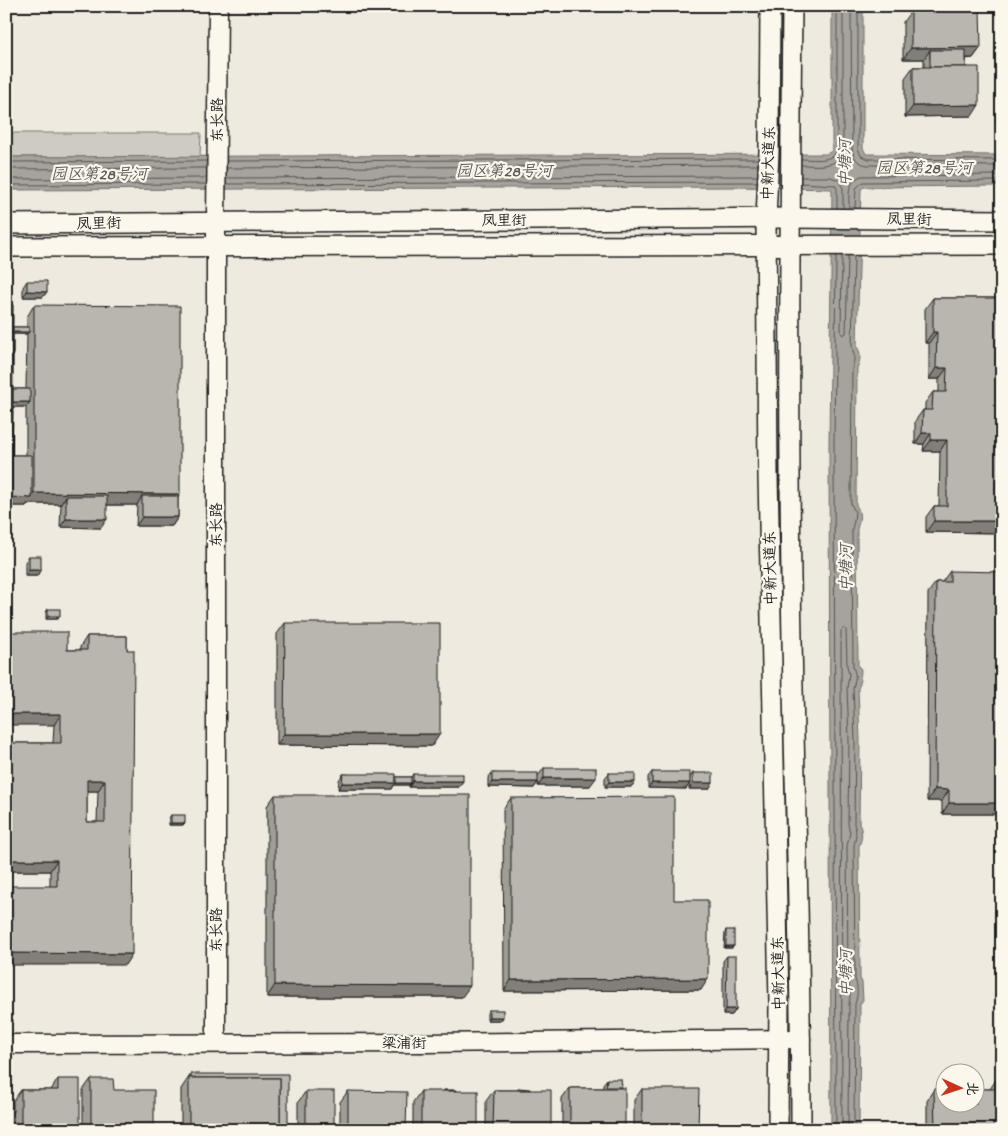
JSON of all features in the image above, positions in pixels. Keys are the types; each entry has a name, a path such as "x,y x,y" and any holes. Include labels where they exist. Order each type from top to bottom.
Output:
{"main road":[{"name":"中新大道东","path":"770,6 766,244 778,1130"},
{"name":"中新大道东","path":"792,6 789,218 792,636 801,1039 801,1130"},
{"name":"凤里街","path":"6,224 789,218 1002,220"},
{"name":"凤里街","path":"6,247 1002,245"}],"street":[{"name":"东长路","path":"216,1044 216,194 218,6"},
{"name":"梁浦街","path":"6,1044 801,1039"}],"shaded area":[{"path":"6,133 201,133 200,157 6,157"}],"water":[{"path":"832,6 863,6 863,148 866,154 1002,155 1002,186 864,187 861,189 857,347 860,352 860,358 857,368 856,505 860,516 857,529 858,666 861,669 858,688 860,739 859,824 862,835 859,846 860,979 862,982 863,1000 860,1004 859,1130 831,1130 829,445 832,189 739,187 6,190 6,157 826,154 832,151"}],"building":[{"path":"980,10 981,47 911,48 911,11"},
{"path":"930,50 966,50 966,67 930,67"},
{"path":"913,67 979,67 979,105 913,106"},
{"path":"1000,108 1002,108 1002,118 1000,118"},
{"path":"27,281 47,281 47,292 27,291"},
{"path":"933,298 1002,298 1002,521 934,521 934,506 947,506 947,440 931,440 931,433 922,433 923,410 932,410 933,392 946,392 947,368 936,368 937,332 933,332"},
{"path":"6,305 13,305 12,495 6,495"},
{"path":"34,305 180,306 180,494 34,493"},
{"path":"13,327 29,327 29,332 13,332"},
{"path":"13,389 30,389 30,402 13,402"},
{"path":"12,455 32,455 32,498 10,497 12,495"},
{"path":"66,496 107,496 107,519 66,519"},
{"path":"142,496 178,496 178,517 142,517"},
{"path":"29,556 41,556 41,570 29,570"},
{"path":"950,571 1002,572 1002,803 949,803 949,790 935,789 936,582 950,582"},
{"path":"48,609 60,609 60,616 48,616"},
{"path":"285,623 440,623 440,734 284,734"},
{"path":"6,632 67,632 67,650 87,650 87,636 127,636 127,650 134,650 132,954 6,953 6,886 57,886 57,860 6,860 6,743 61,743 61,714 6,714","holes":["87,780 105,780 105,822 87,822"]},
{"path":"544,768 596,768 596,778 544,778"},
{"path":"652,772 690,772 690,783 652,783"},
{"path":"492,773 538,773 538,782 492,782"},
{"path":"609,773 635,773 635,782 609,782"},
{"path":"693,773 713,773 713,783 693,783"},
{"path":"343,774 396,774 396,783 342,783"},
{"path":"413,774 463,774 463,781 413,781"},
{"path":"396,777 411,777 411,783 396,783"},
{"path":"275,795 470,795 470,986 275,985"},
{"path":"674,797 674,900 708,900 708,979 511,980 511,798"},
{"path":"171,815 185,815 185,823 171,823"},
{"path":"726,930 734,930 734,946 726,946"},
{"path":"727,956 736,956 736,1009 726,1009"},
{"path":"489,1010 503,1010 503,1017 489,1017"},
{"path":"191,1074 288,1074 288,1130 280,1130 280,1078 191,1078"},
{"path":"189,1078 280,1078 280,1130 189,1130"},
{"path":"58,1079 80,1079 80,1130 21,1130 21,1090 58,1090"},
{"path":"91,1079 113,1079 114,1090 154,1090 154,1130 91,1130"},
{"path":"607,1079 621,1079 622,1087 606,1087"},
{"path":"996,1080 1002,1080 1002,1130 935,1130 934,1089 936,1089 936,1114 986,1114 986,1089 996,1089"},
{"path":"518,1088 530,1089 530,1090 518,1090"},
{"path":"570,1088 625,1088 625,1130 570,1130"},
{"path":"642,1089 699,1089 698,1130 642,1130"},
{"path":"494,1090 551,1090 551,1130 493,1130"},
{"path":"306,1091 334,1091 334,1130 306,1130"},
{"path":"348,1091 407,1092 406,1130 348,1130"},
{"path":"421,1091 478,1091 478,1130 421,1130"}],"water label":[{"name":"中塘河","path":"844,163"},
{"name":"园区第28号河","path":"924,167"},
{"name":"园区第28号河","path":"504,170"},
{"name":"园区第28号河","path":"99,173"},
{"name":"中塘河","path":"845,568"},
{"name":"中塘河","path":"845,973"}]}
